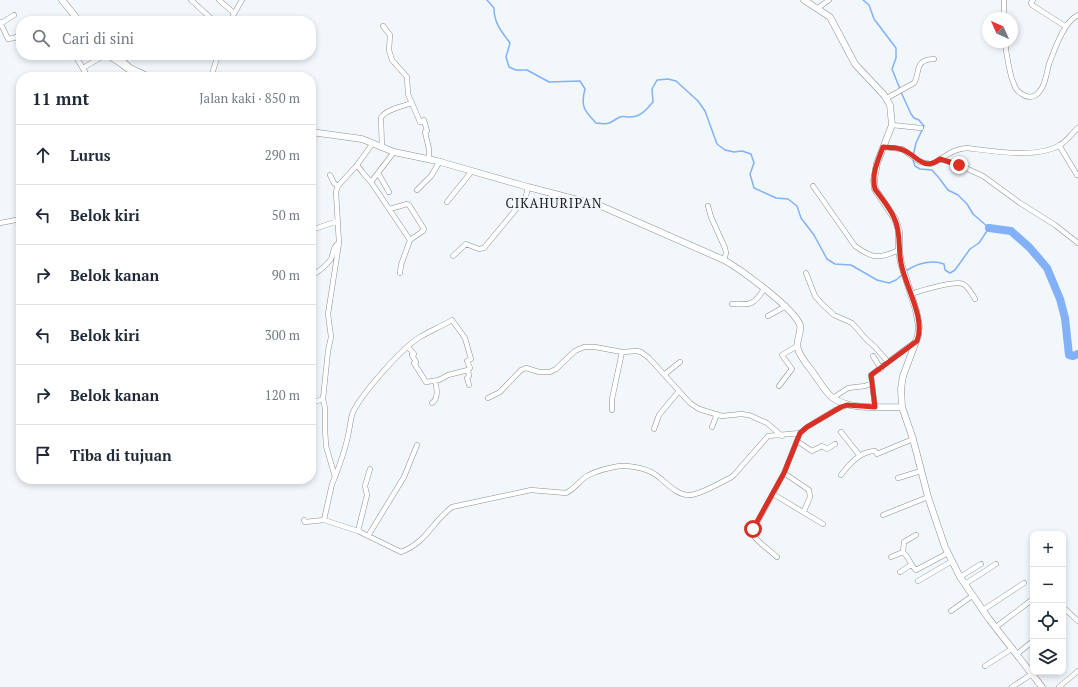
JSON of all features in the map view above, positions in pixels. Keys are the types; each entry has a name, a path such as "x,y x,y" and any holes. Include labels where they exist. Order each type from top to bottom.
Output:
{"main road":[{"path":"62,0 75,16"},
{"path":"804,0 827,14 833,20 855,64 887,98 891,112 892,125 875,170 874,184 875,189 895,219 899,231 899,250 903,272 907,280 919,326 919,334 901,389 902,407 913,439 920,471 928,497 948,553 960,577 972,596 1030,671"},
{"path":"121,60 130,68 138,72"},
{"path":"316,133 353,137 373,143 394,152 440,161 528,187 584,201 611,210 724,260 738,267 786,306 800,324 797,344 801,357 822,386 833,398 847,405 902,407"},
{"path":"1033,675 1042,687"}],"street":[{"path":"191,0 209,16"},
{"path":"219,0 234,14 242,0"},
{"path":"818,8 829,0"},
{"path":"1004,0 1004,12"},
{"path":"1033,0 1031,3 1032,5 1065,26"},
{"path":"14,15 0,23 8,39 16,37"},
{"path":"1007,48 1013,84 1022,94 1028,97 1034,96 1039,92 1045,81 1049,65 1065,26 1071,19 1078,15"},
{"path":"383,26 390,35 389,50 392,60 407,77 408,94 420,122 424,120 427,131 425,132 429,149 429,159"},
{"path":"887,98 915,82 920,65 925,60 934,58"},
{"path":"78,60 85,72"},
{"path":"82,68 96,60"},
{"path":"115,60 130,72"},
{"path":"213,72 216,60"},
{"path":"382,148 382,114 412,103"},
{"path":"892,125 921,128"},
{"path":"883,147 902,149 927,164 931,164 952,151 961,148 1008,153 1034,152 1059,146 1078,128"},
{"path":"335,477 326,446 324,429 325,408 323,399 328,350 331,337 328,314 339,243 336,192 338,186 357,165 373,143"},
{"path":"1059,146 1068,162 1077,175 1078,174"},
{"path":"371,182 394,152"},
{"path":"940,159 959,165 983,176 1020,204 1055,225 1078,243"},
{"path":"417,190 431,176 440,161"},
{"path":"357,165 371,182 410,240"},
{"path":"447,202 472,170"},
{"path":"378,174 388,192"},
{"path":"330,175 334,183 338,186"},
{"path":"813,186 855,246 860,250 878,257 899,250"},
{"path":"453,256 466,244 479,249 484,248 522,202 526,196 528,187"},
{"path":"390,209 407,204 424,229 410,240 401,265 400,273"},
{"path":"708,206 711,218 725,248 726,253 724,260"},
{"path":"0,223 16,220"},
{"path":"316,229 338,222"},
{"path":"316,273 331,259 334,246 339,243"},
{"path":"806,273 815,296 822,304 834,315 852,323 888,362"},
{"path":"911,294 927,288 960,283 966,285 975,299"},
{"path":"732,304 746,305 755,302 764,289"},
{"path":"768,316 786,306"},
{"path":"324,520 332,484 348,437 350,420 356,407 374,382 408,347 419,338 452,320 465,338 471,360 468,361 470,368 468,370 469,385"},
{"path":"875,407 871,375 917,341"},
{"path":"779,386 792,369 782,355 797,344"},
{"path":"408,347 414,354 412,355 416,362 414,363 426,382 435,381 448,375 468,370"},
{"path":"488,398 500,392 521,370 526,368 539,372 550,372 559,367 570,355 580,348 595,347 622,352 634,351 641,352 665,374 694,406 722,416 741,414 749,415 767,423 782,436"},
{"path":"612,410 612,399 622,352"},
{"path":"873,356 881,369"},
{"path":"665,374 680,362"},
{"path":"432,403 435,401 437,396 435,381"},
{"path":"833,398 848,388 865,386 872,383"},
{"path":"654,429 659,415 680,391"},
{"path":"316,401 323,399"},
{"path":"777,557 752,535 752,532 784,473 800,433 835,410 847,405"},
{"path":"712,427 717,414"},
{"path":"841,432 860,456"},
{"path":"304,520 305,522 324,520 358,531 401,552 420,542 446,511 452,507 531,490 571,491 590,474 616,466 641,468 655,474 680,492 690,494 730,478 738,471 766,437 800,433"},
{"path":"841,476 848,466 860,456 870,451 875,451 877,454 913,439"},
{"path":"797,441 812,451 822,446 827,449 835,444"},
{"path":"368,536 404,477 417,445"},
{"path":"358,531 367,495 365,486 370,469"},
{"path":"898,478 920,471"},
{"path":"784,473 809,490 810,497 804,511"},
{"path":"773,494 804,511 823,524"},
{"path":"883,515 928,497"},
{"path":"916,535 904,542 903,552 916,570 919,570 948,553"},
{"path":"891,557 903,552"},
{"path":"918,581 952,561"},
{"path":"960,577 981,564"},
{"path":"965,584 996,564"},
{"path":"900,572 911,565"},
{"path":"983,610 1024,583"},
{"path":"951,611 972,596"},
{"path":"996,627 1030,601"},
{"path":"1066,610 1078,621"},
{"path":"1017,654 1030,643"},
{"path":"985,666 1013,648"},
{"path":"1059,687 1078,671"},
{"path":"1012,687 1030,675"}],"waterway":[{"path":"487,0 494,8 497,23 510,43 506,57 509,67 516,70 527,70 549,82 580,81 585,89 583,100 584,108 596,123 601,124 610,123 621,117 637,116 646,110 653,102 652,89 657,80 668,79 676,81 698,101 705,111 717,144 725,150 734,152 742,151 751,154 754,163 750,174 754,188 776,198 788,199 797,206 801,218 814,235 827,259 835,264 851,265 877,280 889,283 902,275"},
{"path":"863,0 869,5 874,19 896,48 896,58 892,69 900,89"},
{"path":"901,92 911,114 924,126 916,143 913,156"},
{"path":"906,271 919,264 934,262 944,264 945,270 950,273 955,270 970,249 979,243 989,228 973,214 967,204 958,195 948,190 932,170 920,169 915,166 913,160"},
{"path":"989,228 1011,231 1030,248 1047,268 1060,299 1065,318 1069,355 1073,356 1078,354"}],"district":[{"name":"CIKAHURIPAN","path":"554,203"}],"route":[{"path":"753,529 784,473 800,433 807,427 841,407 847,405 875,407 871,375 917,341 919,326 916,310 901,263 899,231 895,219 875,189 874,184 875,170 883,147 902,149 920,162 927,164 931,164 940,159 959,165"}]}
